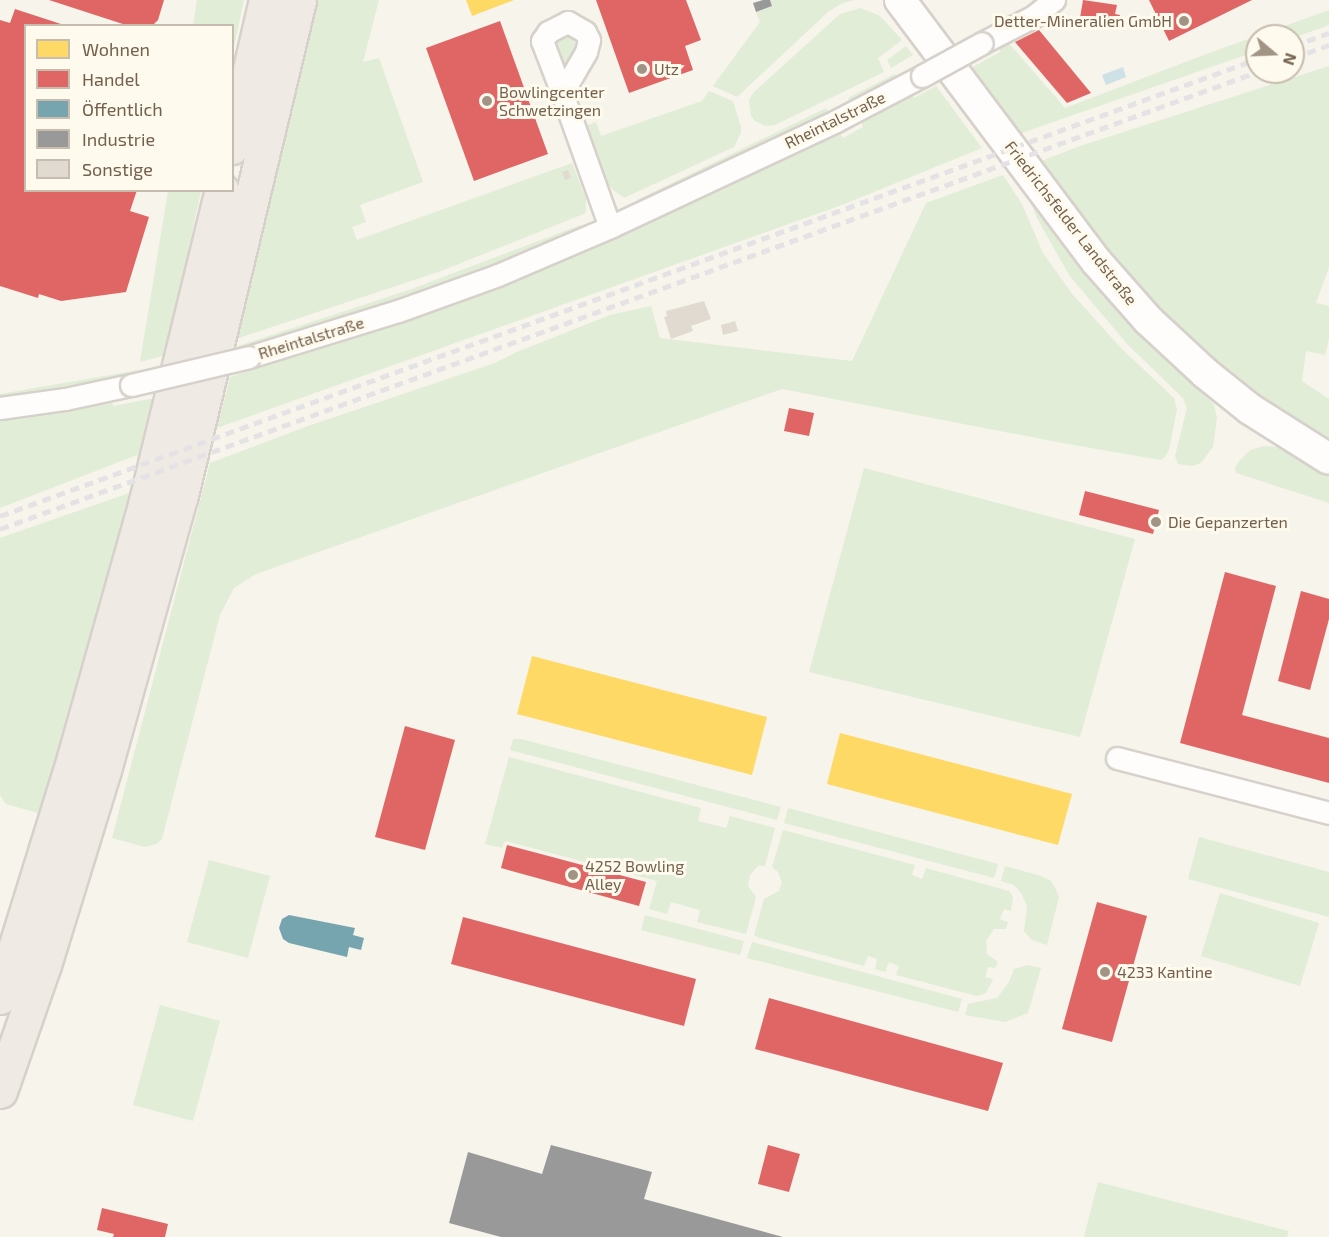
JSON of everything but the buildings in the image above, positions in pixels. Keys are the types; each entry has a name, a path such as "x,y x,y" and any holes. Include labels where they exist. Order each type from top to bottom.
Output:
{"highway":[{"path":"234,138 266,0"},
{"path":"0,1092 44,965 104,770 180,495 300,0"},
{"path":"0,997 75,754 146,505 222,192"}],"main road":[{"name":"Friedrichsfelder Landstraße","path":"900,0 1096,261 1148,320 1205,373 1250,409 1329,459"}],"street":[{"name":"Rheintalstraße","path":"0,408 65,399 131,386 249,357 398,311 498,275 610,227 836,121 1034,16 1054,0"},
{"path":"562,93 610,227"},
{"path":"1117,758 1329,813"}],"green space":[{"path":"197,0 244,0 234,46 234,24 193,24"},
{"path":"317,0 379,0 363,62 379,58 423,182 360,205 366,222 352,227 357,240 572,163 586,199 586,213 441,271 233,340"},
{"path":"770,0 855,0 843,3 829,11 737,97 713,86 760,22 756,12 772,6"},
{"path":"861,8 880,16 902,40 878,58 884,72 775,125 765,126 755,121 751,116 749,100 754,92 840,14"},
{"path":"1329,10 1329,25 1305,34 1305,24 1290,24"},
{"path":"563,36 572,37 577,47 564,65 555,44"},
{"path":"1245,40 1245,55 1016,135 967,70 1000,52 999,46 1008,42 1065,108"},
{"path":"906,46 913,55 891,68 887,60"},
{"path":"1329,66 1329,267 1316,303 1329,306 1329,339 1325,355 1306,351 1302,381 1329,399 1329,446 1212,365 1121,275 1036,163 1080,146 1273,84 1305,84 1305,74"},
{"path":"895,74 897,77 850,102 848,98"},
{"path":"936,86 982,148 842,205 217,428 230,377 514,279 727,187 838,131 843,138 863,127 860,119 911,92 914,98"},
{"path":"709,91 733,101 741,127 741,133 734,147 624,198 612,189 601,174 583,127 596,122 601,136 702,101"},
{"path":"826,108 829,113 770,143 647,200 637,200"},
{"path":"1003,175 1022,204 1043,253 1073,295 1122,349 1174,398 1177,409 1169,450 1164,458 1160,460 1068,444 782,389 256,574 234,588 220,615 162,839 157,844 145,847 112,838 210,463 308,426 495,363 610,315 651,306 660,338 852,361 926,203"},
{"path":"168,192 201,192 166,355 140,362"},
{"path":"1037,198 1214,405 1217,418 1213,447 1201,463 1192,466 1178,464 1175,456 1187,408 1183,398 1127,344 1069,275 1031,204"},
{"path":"583,224 569,235 476,273 337,321 233,350 232,348 409,290"},
{"path":"151,368 150,372 0,398 0,394"},
{"path":"160,397 45,815 6,804 0,795 0,538 132,492 137,455 0,508 0,419 112,401 113,406"},
{"path":"1264,446 1280,447 1298,453 1329,472 1329,503 1236,473 1235,468 1239,461 1250,450"},
{"path":"864,468 1135,539 1080,737 809,672"},
{"path":"513,739 521,739 781,807 777,820 510,750"},
{"path":"509,757 701,808 698,821 726,828 730,816 775,828 765,866 758,866 750,875 748,886 756,897 746,934 697,922 700,910 671,902 667,914 649,909 657,881 505,841 502,848 485,844"},
{"path":"788,808 998,864 994,878 784,823"},
{"path":"783,830 915,865 912,875 922,879 926,868 1009,891 1013,897 1011,911 1004,909 1000,919 1008,922 1006,929 994,929 986,941 987,954 998,962 995,968 988,967 985,977 993,979 986,993 977,996 896,975 899,966 889,962 885,972 875,969 877,959 868,956 864,966 754,935 764,899 779,891 782,883 778,872 772,867"},
{"path":"1199,837 1329,872 1329,917 1188,879"},
{"path":"209,860 270,876 248,958 187,942"},
{"path":"1005,866 1041,876 1051,881 1055,888 1059,897 1047,945 1032,940 1024,931 1027,906 1014,885 1001,881"},
{"path":"1220,893 1319,923 1300,986 1201,956"},
{"path":"645,915 744,941 740,955 641,930"},
{"path":"752,942 962,999 958,1012 747,958"},
{"path":"1027,965 1041,968 1028,1013 1005,1022 965,1015 968,1004 997,998 1009,982 1014,969"},
{"path":"160,1005 220,1021 193,1121 133,1105"},
{"path":"1098,1182 1289,1231 1287,1237 1084,1237"}],"shaded area":[{"path":"1123,67 1126,77 1106,85 1102,75"}],"railway":[{"path":"1305,42 1329,33"},
{"path":"1305,54 1329,45"},
{"path":"0,516 1245,63"},
{"path":"0,529 1245,76"}],"place":[{"name":"Detter-Mineralien GmbH","path":"1184,21"},
{"name":"Utz","path":"642,69"},
{"name":"Bowlingcenter Schwetzingen","path":"487,101"},
{"name":"Die Gepanzerten","path":"1156,522"},
{"name":"4252 Bowling Alley","path":"573,875"},
{"name":"4233 Kantine","path":"1105,972"}]}
